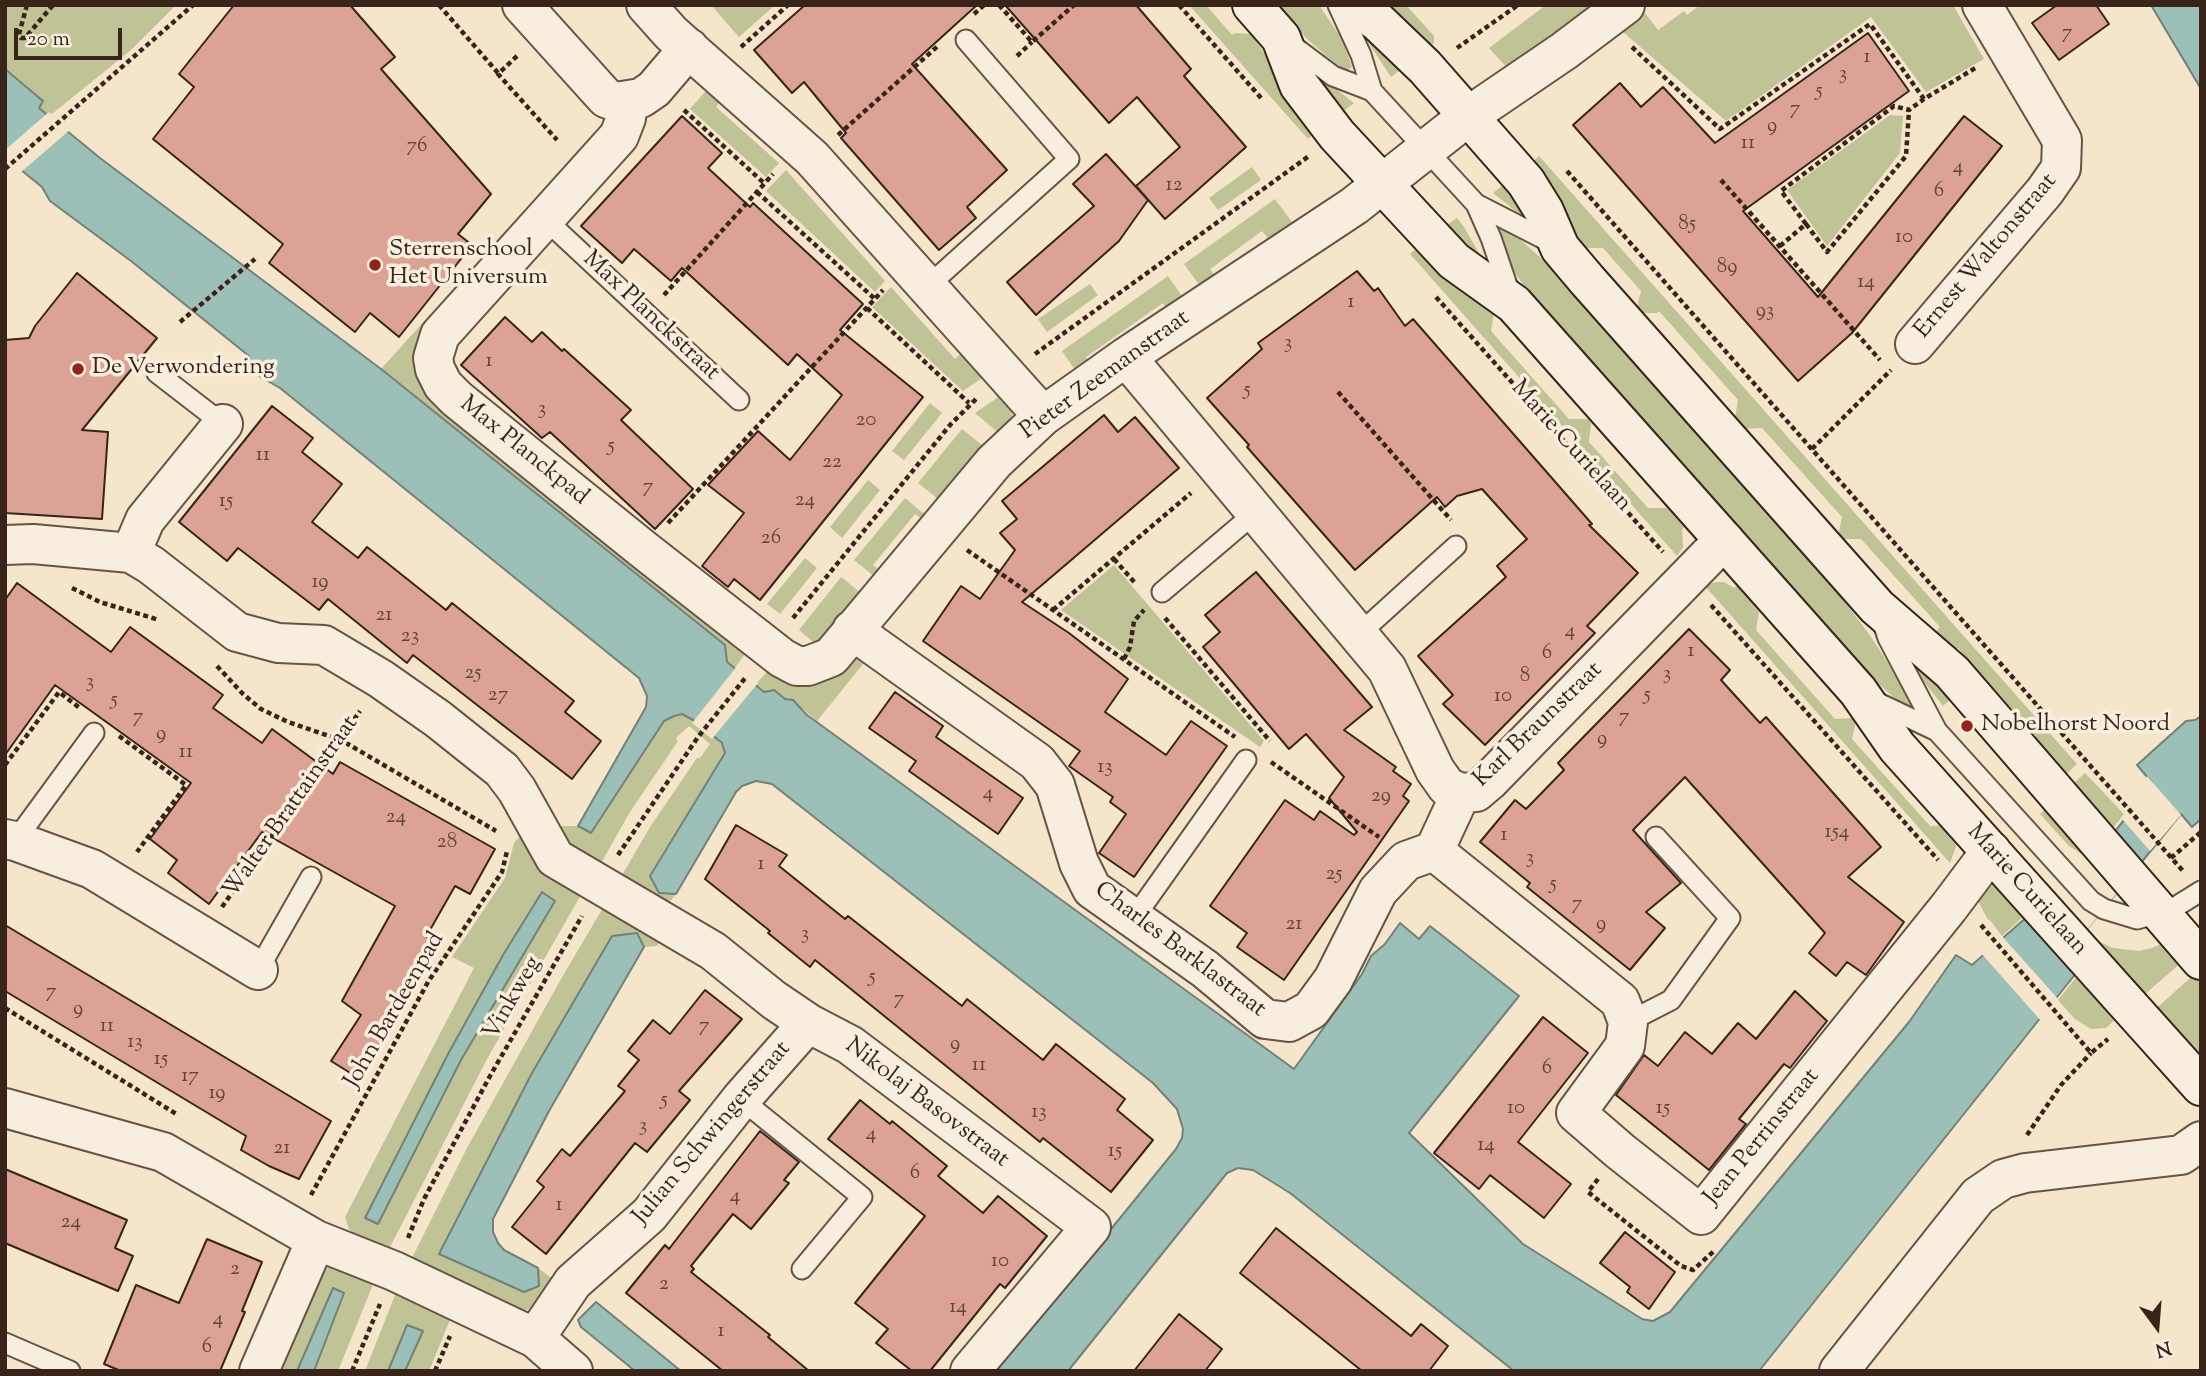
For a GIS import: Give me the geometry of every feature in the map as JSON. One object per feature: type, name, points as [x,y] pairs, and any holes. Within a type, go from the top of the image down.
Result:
[{"type":"street","points":[[646,5],[671,33],[805,152],[1043,416]]},
{"type":"street","name":"Marie Curielaan","points":[[1252,5],[1281,38],[1299,85],[1325,121],[1368,195],[1514,304],[1858,691],[1897,747],[2201,1086]]},
{"type":"street","name":"Marie Curielaan","points":[[1354,5],[1378,22],[1425,67],[1526,183],[1544,211],[1560,248],[1877,607],[1952,672],[2201,960]]},
{"type":"street","name":"Ernest Waltonstraat","points":[[1915,344],[2037,201],[2061,168],[2062,140],[1982,5]]},
{"type":"street","name":"Pieter Zeemanstraat","points":[[760,659],[808,666],[831,657],[994,462],[1043,416],[1126,357],[1368,195],[1425,148],[1614,13]]},
{"type":"street","points":[[533,18],[606,98],[616,102],[643,93],[702,59]]},
{"type":"street","points":[[545,220],[619,136],[626,118],[643,93]]},
{"type":"street","name":"Max Planckpad","points":[[545,220],[440,335],[433,358],[435,369],[443,385],[457,399],[644,550],[760,659]]},
{"type":"street","name":"Karl Braunstraat","points":[[1126,357],[1387,669],[1435,770],[1447,787],[1461,793],[1476,792],[1489,781],[1724,540]]},
{"type":"street","points":[[5,545],[33,544],[131,553],[145,520],[223,424]]},
{"type":"street","name":"Nikolaj Basovstraat","points":[[131,553],[151,565],[237,632],[278,643],[324,645],[381,678],[502,770],[517,790],[520,829],[555,858],[713,951],[774,1000],[808,1023],[850,1045],[1091,1227],[970,1371]]},
{"type":"street","name":"Charles Barklastraat","points":[[852,631],[1037,762],[1055,785],[1079,863],[1092,889],[1205,969],[1265,1019],[1289,1022],[1311,1010],[1333,980],[1378,891],[1420,856],[1461,793]]},
{"type":"street","points":[[10,840],[92,869],[258,970]]},
{"type":"street","name":"Jean Perrinstraat","points":[[1628,1022],[1625,1045],[1576,1113],[1701,1215],[1991,851]]},
{"type":"street","points":[[1420,856],[1620,1001],[1628,1022]]},
{"type":"street","name":"Julian Schwingerstraat","points":[[535,1338],[573,1282],[649,1214],[741,1099],[808,1023]]},
{"type":"street","points":[[5,1108],[163,1152],[305,1234],[394,1271],[535,1338],[573,1371]]},
{"type":"street","points":[[1839,1371],[1978,1196],[2003,1179],[2025,1172],[2181,1155],[2201,1141]]},
{"type":"street","points":[[259,1371],[305,1234]]},
{"type":"lane","name":"Marie Curielaan","points":[[1339,5],[1361,55],[1372,91],[1476,204],[1514,304]]},
{"type":"lane","name":"Marie Curielaan","points":[[1281,38],[1333,76],[1372,91]]},
{"type":"lane","points":[[918,275],[1069,159],[966,40]]},
{"type":"lane","name":"Marie Curielaan","points":[[1476,204],[1560,248]]},
{"type":"lane","name":"Max Planckstraat","points":[[545,220],[739,400]]},
{"type":"lane","points":[[157,373],[223,424]]},
{"type":"lane","points":[[1157,597],[1255,513]]},
{"type":"lane","points":[[1358,635],[1456,545]]},
{"type":"lane","name":"Marie Curielaan","points":[[1877,607],[1888,638],[1937,731],[2072,882],[2104,909],[2137,919],[2161,914]]},
{"type":"lane","name":"Marie Curielaan","points":[[1858,691],[1886,708],[1937,731]]},
{"type":"lane","points":[[10,840],[98,726]]},
{"type":"lane","points":[[1134,918],[1250,753]]},
{"type":"lane","points":[[1628,1022],[1671,1000],[1730,918],[1656,837]]},
{"type":"lane","points":[[258,970],[311,877]]},
{"type":"lane","points":[[2161,914],[2200,891]]},
{"type":"lane","points":[[741,1099],[862,1198],[803,1269]]},
{"type":"lane","points":[[5,1343],[70,1371]]},
{"type":"path","points":[[27,5],[19,34],[21,38],[25,38],[53,5]]},
{"type":"path","points":[[5,169],[193,5]]},
{"type":"path","points":[[439,5],[557,140]]},
{"type":"path","points":[[702,59],[788,5]]},
{"type":"path","points":[[974,14],[984,5]]},
{"type":"path","points":[[999,5],[1032,43],[1074,5]]},
{"type":"path","points":[[1179,5],[1267,104]]},
{"type":"path","points":[[1499,96],[1459,47],[1518,5]]},
{"type":"path","points":[[1614,13],[1720,129],[1870,24],[1924,99]]},
{"type":"path","points":[[498,74],[533,18]]},
{"type":"path","points":[[647,314],[765,184],[944,41]]},
{"type":"path","points":[[1909,110],[2007,49]]},
{"type":"path","points":[[643,93],[765,184]]},
{"type":"path","points":[[1894,106],[1909,110],[1906,156],[1827,252],[1781,191],[1894,106]]},
{"type":"path","points":[[1311,154],[1368,195]]},
{"type":"path","points":[[1559,163],[2200,891]]},
{"type":"path","points":[[1721,180],[1890,371]]},
{"type":"path","points":[[757,192],[875,299]]},
{"type":"path","points":[[1780,246],[1806,224]]},
{"type":"path","points":[[180,322],[254,259]]},
{"type":"path","points":[[644,550],[875,299],[918,275]]},
{"type":"path","name":"Marie Curielaan","points":[[1434,296],[1963,888]]},
{"type":"path","points":[[867,308],[970,403]]},
{"type":"path","name":"Ernest Waltonstraat","points":[[1812,449],[1915,344]]},
{"type":"path","points":[[1338,392],[1466,537],[1456,545]]},
{"type":"path","points":[[1054,610],[1219,469]]},
{"type":"path","points":[[937,529],[1124,659],[1250,753],[1278,767],[1391,845],[1420,856]]},
{"type":"path","points":[[1114,559],[1157,597],[1272,744]]},
{"type":"path","points":[[68,586],[100,602],[163,622]]},
{"type":"path","points":[[1124,659],[1130,647],[1134,621],[1157,597]]},
{"type":"path","name":"Vinkweg","points":[[352,1371],[425,1199],[483,1088],[632,831],[698,737],[760,659]]},
{"type":"path","points":[[215,663],[243,694],[261,709],[288,722],[341,740],[520,829]]},
{"type":"path","name":"Walter Brattainstraat","points":[[201,936],[341,740],[381,678]]},
{"type":"path","points":[[5,765],[59,692],[98,726],[186,785],[114,883]]},
{"type":"path","points":[[1275,755],[1278,767]]},
{"type":"path","name":"John Bardeenpad","points":[[305,1234],[428,982],[502,872],[520,829]]},
{"type":"path","points":[[2172,858],[2201,832]]},
{"type":"path","points":[[1992,939],[2055,1013]]},
{"type":"path","points":[[5,1008],[189,1122]]},
{"type":"path","points":[[2003,1179],[2034,1123],[2061,1085],[2091,1053]]},
{"type":"green space","points":[[5,5],[176,5],[131,50],[5,152]]},
{"type":"green space","points":[[711,5],[775,5],[739,37]]},
{"type":"green space","points":[[1189,5],[1206,5],[1232,35],[1251,34],[1288,89],[1320,128],[1308,139]]},
{"type":"green space","points":[[1276,5],[1319,5],[1342,39],[1352,67],[1346,71],[1329,58],[1307,39]]},
{"type":"green space","points":[[1377,5],[1406,5],[1434,36],[1434,43],[1425,51]]},
{"type":"green space","points":[[1546,5],[1596,5],[1508,69],[1489,48]]},
{"type":"green space","points":[[1700,5],[1953,5],[1984,59],[1926,92],[1871,17],[1726,121],[1623,32],[1645,13],[1658,30],[1684,11],[1687,15]]},
{"type":"green space","points":[[1362,33],[1409,63],[1391,77]]},
{"type":"green space","points":[[1311,73],[1319,76],[1354,103],[1336,117]]},
{"type":"green space","points":[[711,85],[725,94],[716,107],[779,163],[766,177],[690,109]]},
{"type":"green space","points":[[1890,115],[1903,116],[1900,153],[1827,246],[1787,190]]},
{"type":"green space","points":[[1539,156],[2077,764],[2058,782],[2034,738],[2036,736],[1958,648],[1955,650],[1936,646],[1937,630],[1940,627],[1861,539],[1842,539],[1838,536],[1842,517],[1762,428],[1744,429],[1735,418],[1738,400],[1659,311],[1641,313],[1637,308],[1641,291],[1603,248],[1583,248],[1527,167]]},
{"type":"green space","points":[[1252,167],[1261,180],[1218,210],[1209,198]]},
{"type":"green space","points":[[786,170],[885,281],[875,292],[766,191]]},
{"type":"green space","points":[[1512,178],[1527,220],[1493,193]]},
{"type":"green space","points":[[1275,199],[1294,225],[1271,242],[1262,231],[1210,269],[1217,279],[1203,290],[1184,264]]},
{"type":"green space","points":[[1457,218],[1464,227],[1483,260],[1440,230]]},
{"type":"green space","points":[[1503,228],[1512,232],[1544,261],[1828,580],[1869,634],[1911,698],[1911,706],[1903,706],[1861,668],[1530,294],[1506,256],[1499,232]]},
{"type":"green space","points":[[1423,243],[1494,313],[1491,331],[1569,419],[1588,419],[1591,423],[1589,442],[1648,508],[1667,508],[1684,527],[1683,547],[1677,556],[1410,254]]},
{"type":"green space","points":[[1168,276],[1186,302],[1170,313],[1163,303],[1086,357],[1093,367],[1080,377],[1062,351]]},
{"type":"green space","points":[[1090,284],[1098,295],[1047,332],[1038,319]]},
{"type":"green space","points":[[891,287],[955,359],[966,349],[988,374],[963,391],[872,307]]},
{"type":"green space","points":[[427,318],[433,323],[419,347],[750,647],[734,669],[381,369]]},
{"type":"green space","points":[[1004,393],[1011,406],[1012,415],[1011,424],[1002,436],[975,413]]},
{"type":"green space","points":[[930,403],[942,413],[904,460],[892,451]]},
{"type":"green space","points":[[962,429],[987,449],[943,503],[918,483]]},
{"type":"green space","points":[[868,480],[880,490],[842,538],[830,527]]},
{"type":"green space","points":[[905,498],[930,519],[927,523],[915,514],[873,565],[885,575],[880,581],[854,560]]},
{"type":"green space","points":[[805,558],[817,568],[780,614],[767,604]]},
{"type":"green space","points":[[1114,565],[1264,741],[1260,747],[1061,610]]},
{"type":"green space","points":[[841,577],[867,598],[817,645],[799,630]]},
{"type":"green space","points":[[1724,582],[1734,588],[1737,586],[1759,612],[1756,630],[1835,719],[1853,718],[1856,721],[1852,739],[1930,826],[1952,825],[1959,838],[1950,863],[1705,586]]},
{"type":"green space","points":[[1904,646],[1951,699],[1943,706],[1920,677]]},
{"type":"green space","points":[[867,659],[817,721],[793,700],[785,699],[774,690],[764,693],[755,685],[774,664]]},
{"type":"green space","points":[[682,714],[722,743],[725,753],[650,876],[659,893],[676,894],[662,911],[617,884],[650,827],[697,758],[700,758],[710,744],[689,726],[676,738],[678,741],[630,812],[597,870],[548,826],[578,826],[591,833],[664,721]]},
{"type":"green space","points":[[2085,773],[2124,814],[2106,837],[2065,791]]},
{"type":"green space","points":[[2052,804],[2087,854],[2081,854],[2068,845],[2040,814]]},
{"type":"green space","points":[[525,831],[582,893],[487,1059],[390,1247],[354,1233],[349,1229],[345,1217],[474,968],[452,957],[505,878],[514,843]],"holes":[[[542,892],[555,901],[461,1060],[378,1224],[365,1219],[448,1054],[503,955]]]},
{"type":"green space","points":[[2000,878],[2026,914],[2002,936],[1988,920],[1977,899]]},
{"type":"green space","points":[[607,901],[663,934],[657,946],[644,947],[637,933],[439,1254],[539,1286],[538,1268],[557,1282],[533,1307],[513,1311],[409,1264],[467,1148]]},
{"type":"green space","points":[[2172,939],[2188,957],[2138,1000],[2096,940],[2113,948],[2139,951]]},
{"type":"green space","points":[[2199,970],[2201,972],[2201,1068],[2150,1014]]},
{"type":"green space","points":[[2079,974],[2121,1014],[2106,1028],[2091,1029],[2075,1019],[2058,1000]]},
{"type":"green space","points":[[335,1263],[374,1282],[338,1371],[314,1371],[344,1294],[333,1289],[297,1371],[268,1371],[304,1285]]},
{"type":"green space","points":[[395,1295],[450,1320],[429,1371],[405,1371],[422,1331],[408,1325],[388,1371],[365,1371]]},
{"type":"water","points":[[2151,5],[2201,5],[2201,89]]},
{"type":"water","points":[[5,69],[43,101],[39,108],[100,158],[381,369],[725,645],[727,662],[764,692],[774,690],[785,699],[793,700],[807,715],[1294,1069],[1362,974],[1371,956],[1385,944],[1400,923],[1419,939],[1430,926],[1519,996],[1409,1133],[1523,1244],[1642,1319],[1653,1321],[1670,1312],[1909,1022],[1956,955],[1972,965],[2028,916],[2038,927],[2153,784],[2137,765],[2186,721],[2201,716],[2201,819],[2192,827],[2181,814],[2064,957],[2077,972],[1759,1371],[1514,1371],[1290,1193],[1253,1170],[1238,1168],[1227,1173],[1068,1371],[996,1371],[1176,1149],[1183,1129],[1177,1109],[1153,1083],[772,784],[756,781],[742,786],[676,894],[659,893],[650,876],[725,753],[722,743],[682,714],[664,721],[591,833],[578,826],[646,707],[647,696],[639,678],[280,388],[245,368],[249,356],[131,261],[50,201],[42,187],[5,157]]},
{"type":"water","points":[[542,892],[555,901],[461,1060],[378,1224],[365,1218],[448,1054],[503,955]]},
{"type":"water","points":[[637,933],[644,947],[549,1111],[493,1219],[493,1232],[498,1243],[504,1250],[538,1268],[539,1286],[524,1292],[439,1254],[532,1073],[612,936]]},
{"type":"water","points":[[333,1288],[344,1293],[314,1371],[297,1371]]},
{"type":"water","points":[[596,1302],[681,1371],[635,1371],[581,1327],[578,1320]]},
{"type":"water","points":[[407,1325],[423,1331],[405,1371],[388,1371]]},
{"type":"pier","points":[[49,112],[71,129],[20,173],[5,162],[5,150]]},
{"type":"pier","points":[[737,666],[758,683],[712,739],[692,723]]},
{"type":"pier","points":[[2147,776],[2181,815],[2150,851],[2122,819],[2148,783],[2145,780]]},
{"type":"pier","points":[[2110,835],[2138,867],[2075,945],[2036,926]]},
{"type":"pier","points":[[2001,935],[2059,1000],[2042,1022],[1981,953]]},
{"type":"building","name":"Sterrenschool Het Universum","points":[[234,5],[350,5],[395,57],[381,69],[491,194],[458,234],[472,245],[399,337],[370,313],[355,332],[269,263],[283,244],[153,139],[194,87],[179,74]]},
{"type":"building","points":[[805,5],[977,5],[912,64],[1007,170],[967,207],[976,218],[939,250],[841,138],[846,133],[804,82],[792,93],[754,50]]},
{"type":"building","points":[[1005,5],[1136,5],[1191,69],[1184,76],[1246,147],[1165,219],[1136,186],[1180,147],[1137,97],[1109,123]]},
{"type":"building","points":[[2057,5],[2096,5],[2109,24],[2059,60],[2032,23]]},
{"type":"building","points":[[1868,33],[1909,91],[1743,211],[1818,297],[1964,116],[2002,146],[1852,333],[1798,381],[1573,125],[1620,83],[1641,107],[1663,87],[1715,143]]},
{"type":"building","points":[[682,116],[722,153],[708,168],[750,207],[753,203],[863,304],[840,330],[923,397],[760,600],[734,579],[728,587],[702,566],[744,513],[708,485],[758,431],[790,460],[842,395],[797,354],[788,365],[682,268],[671,281],[634,249],[622,263],[581,226]]},
{"type":"building","points":[[1106,154],[1148,200],[1119,241],[1036,315],[1007,282],[1094,206],[1073,184]]},
{"type":"building","points":[[1357,271],[1374,291],[1378,288],[1405,326],[1413,319],[1592,524],[1589,525],[1638,573],[1587,626],[1595,633],[1485,745],[1443,704],[1453,695],[1418,656],[1506,577],[1497,566],[1527,539],[1482,489],[1457,496],[1445,507],[1437,497],[1355,570],[1207,398],[1262,349],[1258,343]]},
{"type":"building","name":"De Verwondering","points":[[77,273],[157,338],[82,430],[108,432],[102,519],[5,513],[5,340],[29,338],[35,326]]},
{"type":"building","points":[[505,317],[532,342],[542,332],[631,410],[621,420],[693,489],[655,529],[550,432],[542,438],[461,365]]},
{"type":"building","points":[[272,406],[313,438],[302,452],[342,484],[312,522],[358,558],[367,547],[446,610],[452,603],[574,701],[565,712],[601,741],[572,779],[413,655],[407,663],[328,599],[319,610],[238,548],[227,561],[179,522]]},
{"type":"building","points":[[1104,415],[1118,432],[1135,417],[1179,468],[1022,602],[1069,633],[1128,679],[1105,712],[1166,755],[1191,721],[1227,746],[1134,877],[1099,853],[1126,814],[1110,802],[1113,797],[1069,766],[1080,751],[923,641],[961,586],[980,599],[1015,550],[1000,533],[1017,519],[1002,501]]},
{"type":"building","points":[[1256,572],[1372,707],[1344,730],[1396,767],[1393,771],[1411,784],[1403,796],[1409,801],[1284,980],[1237,947],[1247,933],[1210,906],[1285,800],[1314,820],[1320,811],[1354,835],[1357,832],[1329,798],[1344,777],[1306,734],[1289,749],[1203,647],[1220,632],[1205,615]]},
{"type":"building","points":[[17,583],[111,652],[130,627],[223,695],[213,708],[262,743],[272,729],[333,774],[340,762],[495,849],[470,894],[455,886],[426,937],[436,943],[360,1079],[331,1061],[361,1015],[342,1001],[395,906],[262,832],[209,904],[168,873],[177,860],[150,839],[191,783],[55,685],[5,755],[5,600]]},
{"type":"building","points":[[1689,629],[1730,670],[1721,680],[1760,723],[1766,717],[1881,847],[1848,877],[1904,922],[1866,975],[1847,962],[1836,976],[1809,953],[1825,933],[1685,777],[1633,830],[1681,883],[1646,912],[1665,928],[1630,970],[1527,887],[1530,883],[1480,842],[1515,800],[1526,809],[1564,770],[1558,763]]},
{"type":"building","points":[[895,692],[943,726],[936,737],[1023,798],[998,834],[909,771],[916,761],[869,728]]},
{"type":"building","points":[[736,825],[787,855],[779,866],[845,919],[848,916],[962,1006],[967,999],[1043,1060],[1056,1044],[1125,1099],[1117,1110],[1153,1140],[1111,1192],[1043,1138],[1040,1142],[815,960],[810,967],[705,879]]},
{"type":"building","points":[[5,925],[331,1121],[299,1179],[241,1150],[246,1136],[5,991]]},
{"type":"building","points":[[705,990],[742,1019],[679,1091],[690,1100],[647,1152],[635,1143],[546,1254],[512,1227],[544,1187],[537,1181],[562,1149],[570,1156],[625,1091],[618,1086],[639,1060],[628,1051],[653,1020],[670,1034]]},
{"type":"building","points":[[1795,991],[1827,1021],[1790,1068],[1784,1064],[1739,1119],[1746,1124],[1709,1170],[1616,1095],[1644,1055],[1658,1066],[1685,1032],[1712,1054],[1738,1023],[1756,1039]]},
{"type":"building","points":[[1543,1017],[1588,1053],[1518,1142],[1571,1184],[1544,1218],[1490,1175],[1479,1189],[1434,1153]]},
{"type":"building","points":[[860,1100],[890,1124],[892,1121],[947,1166],[938,1176],[983,1213],[998,1196],[1047,1236],[1005,1288],[1000,1284],[930,1371],[912,1371],[876,1343],[888,1329],[855,1303],[925,1216],[828,1139]]},
{"type":"building","points":[[760,1131],[799,1162],[784,1180],[789,1183],[751,1229],[733,1214],[691,1266],[694,1269],[691,1272],[770,1335],[768,1337],[809,1371],[723,1371],[626,1293],[665,1245],[669,1249]]},
{"type":"building","points":[[5,1169],[127,1220],[115,1248],[133,1256],[118,1291],[5,1243]]},
{"type":"building","points":[[1276,1228],[1411,1336],[1421,1324],[1448,1346],[1429,1371],[1362,1371],[1240,1273]]},
{"type":"building","points":[[1625,1232],[1675,1272],[1649,1309],[1627,1292],[1630,1287],[1600,1263]]},
{"type":"building","points":[[207,1239],[262,1262],[242,1311],[245,1312],[220,1371],[121,1371],[104,1364],[136,1285],[179,1303]]},
{"type":"building","points":[[1179,1314],[1222,1349],[1205,1371],[1134,1371]]},
{"type":"place","name":"Sterrenschool Het Universum","points":[[375,265]]},
{"type":"place","name":"De Verwondering","points":[[78,369]]},
{"type":"place","name":"Nobelhorst Noord","points":[[1967,726]]}]
